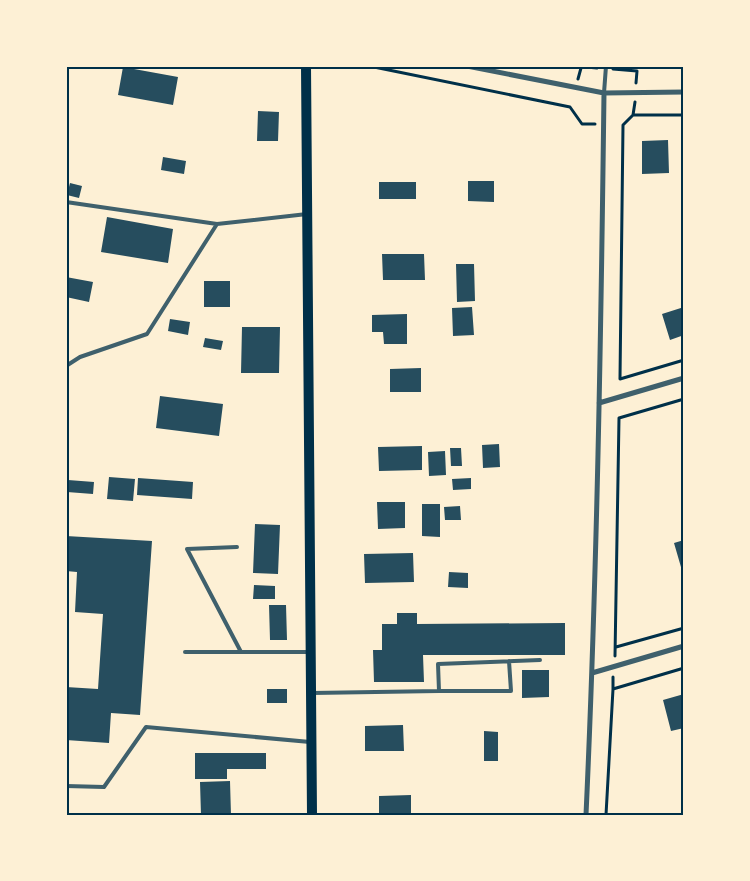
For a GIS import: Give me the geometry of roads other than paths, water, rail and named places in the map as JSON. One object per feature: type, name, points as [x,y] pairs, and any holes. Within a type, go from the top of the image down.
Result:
[{"type":"main road","points":[[306,66],[312,815]]},
{"type":"street","points":[[467,66],[604,93],[684,92]]},
{"type":"street","points":[[586,815],[592,673],[599,404],[604,93]]},
{"type":"street","points":[[599,404],[684,378]]},
{"type":"street","points":[[592,673],[684,646]]},
{"type":"lane","points":[[604,93],[606,66]]},
{"type":"lane","points":[[66,202],[217,224],[307,214]]},
{"type":"lane","points":[[66,366],[80,357],[147,334],[217,224]]},
{"type":"lane","points":[[237,547],[187,549],[241,652]]},
{"type":"lane","points":[[185,652],[312,652]]},
{"type":"lane","points":[[439,691],[438,664],[540,660]]},
{"type":"lane","points":[[312,693],[511,692],[510,661]]},
{"type":"lane","points":[[66,786],[104,786],[146,727],[312,742]]}]
